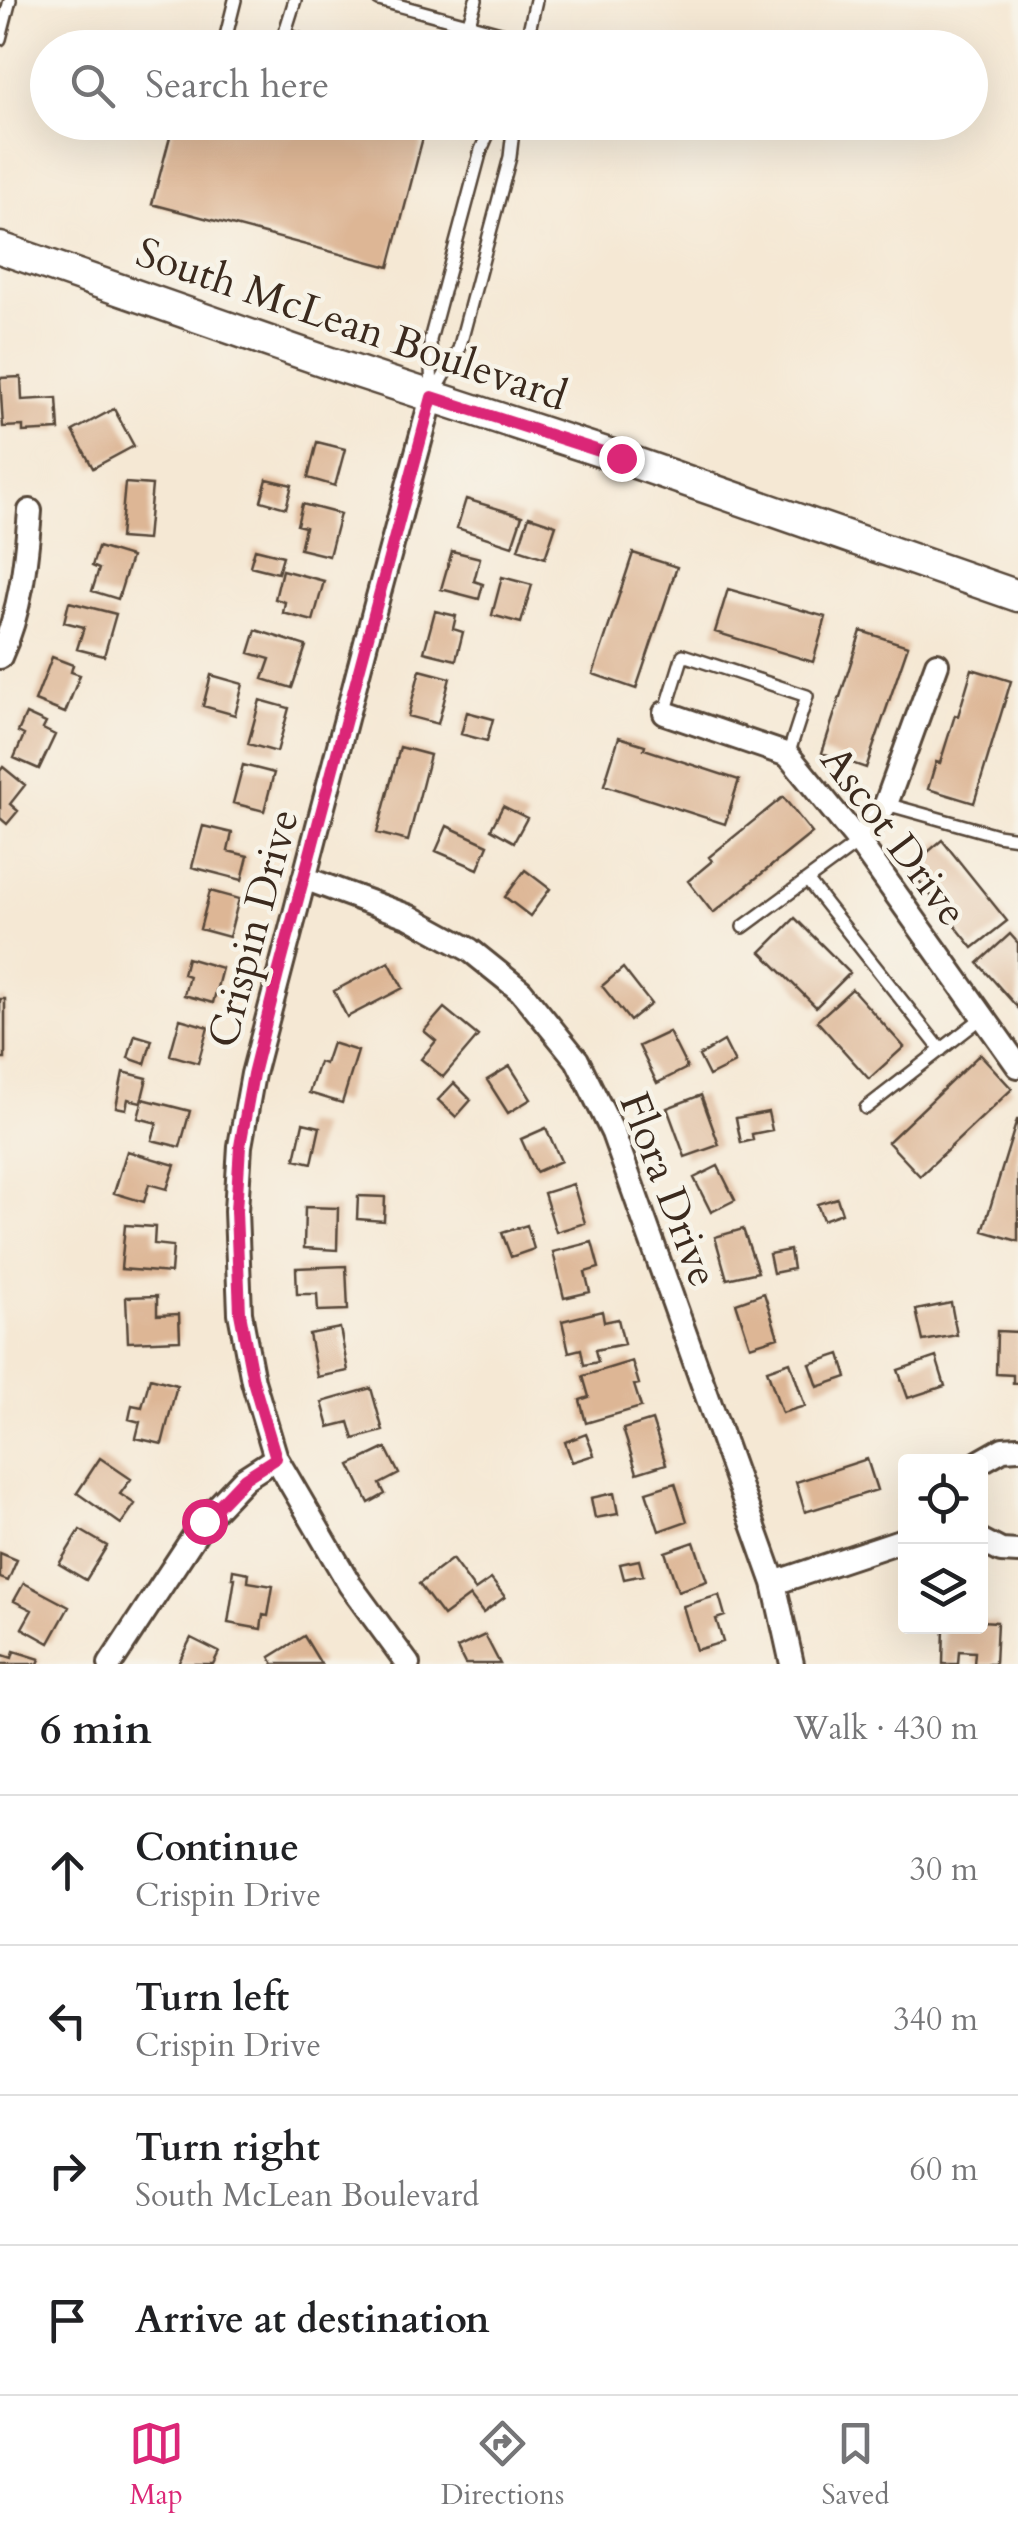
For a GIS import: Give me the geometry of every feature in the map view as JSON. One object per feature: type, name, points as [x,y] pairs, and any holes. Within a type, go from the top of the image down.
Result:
[{"type":"main road","name":"South McLean Boulevard","points":[[0,248],[1018,596]]},
{"type":"street","name":"Crispin Drive","points":[[408,1664],[350,1585],[276,1458],[253,1381],[240,1313],[237,1195],[240,1146],[253,1074],[432,397]]},
{"type":"street","points":[[0,657],[25,568],[30,510]]},
{"type":"street","points":[[859,842],[886,804],[937,664]]},
{"type":"street","name":"Ascot Drive","points":[[665,713],[788,755],[859,842],[1018,1066]]},
{"type":"street","name":"Flora Drive","points":[[304,878],[410,917],[470,950],[521,991],[577,1060],[614,1133],[774,1583],[792,1664]]},
{"type":"street","points":[[988,1457],[1002,1449],[1018,1448]]},
{"type":"street","points":[[110,1664],[204,1521],[245,1478],[276,1458]]},
{"type":"street","points":[[774,1583],[898,1542]]},
{"type":"street","points":[[988,1544],[1002,1551],[1018,1552]]},
{"type":"lane","points":[[0,39],[10,0]]},
{"type":"lane","points":[[228,30],[235,0]]},
{"type":"lane","points":[[286,30],[296,0]]},
{"type":"lane","points":[[379,0],[487,30]]},
{"type":"lane","points":[[468,30],[476,0]]},
{"type":"lane","points":[[529,30],[536,0]]},
{"type":"lane","name":"Crispin Drive","points":[[432,397],[430,340],[485,140]]},
{"type":"lane","name":"Crispin Drive","points":[[432,397],[459,349],[512,140]]},
{"type":"lane","points":[[665,713],[682,655],[807,696],[788,755]]},
{"type":"lane","points":[[886,804],[1018,838]]},
{"type":"lane","points":[[744,926],[859,842]]},
{"type":"lane","points":[[807,880],[941,1050]]},
{"type":"lane","points":[[866,1108],[983,1017]]},
{"type":"building","points":[[169,140],[422,140],[389,267],[152,204]]},
{"type":"building","points":[[21,377],[22,400],[57,398],[59,430],[23,432],[23,426],[3,427],[0,378]]},
{"type":"building","points":[[114,409],[134,446],[93,468],[73,431]]},
{"type":"building","points":[[317,442],[345,449],[335,486],[308,478]]},
{"type":"building","points":[[267,479],[292,485],[286,508],[261,501]]},
{"type":"building","points":[[125,483],[152,485],[147,540],[120,538]]},
{"type":"building","points":[[466,499],[522,516],[512,546],[457,528]]},
{"type":"building","points":[[302,504],[340,514],[329,556],[300,549],[305,527],[297,525]]},
{"type":"building","points":[[529,516],[556,525],[545,558],[518,549]]},
{"type":"building","points":[[98,547],[131,557],[118,599],[92,591],[99,569],[92,566]]},
{"type":"building","points":[[255,549],[283,556],[278,573],[250,566]]},
{"type":"building","points":[[452,551],[480,558],[474,581],[483,584],[479,599],[441,589]]},
{"type":"building","points":[[633,553],[677,567],[636,689],[593,674]]},
{"type":"building","points":[[282,570],[324,581],[313,621],[283,613],[285,602],[275,599]]},
{"type":"building","points":[[502,577],[532,585],[521,623],[492,615]]},
{"type":"building","points":[[728,589],[826,617],[813,662],[715,632]]},
{"type":"building","points":[[69,602],[116,614],[104,656],[77,649],[84,627],[64,622]]},
{"type":"building","points":[[435,611],[456,616],[453,629],[463,632],[456,660],[424,652]]},
{"type":"building","points":[[256,630],[306,646],[292,688],[263,679],[270,659],[249,653]]},
{"type":"building","points":[[861,631],[908,646],[866,768],[822,753]]},
{"type":"building","points":[[52,657],[73,665],[71,672],[80,675],[65,713],[35,701]]},
{"type":"building","points":[[972,669],[1011,681],[974,803],[928,789],[955,715],[958,716]]},
{"type":"building","points":[[420,670],[450,678],[438,724],[408,716]]},
{"type":"building","points":[[211,675],[243,684],[235,715],[203,706]]},
{"type":"building","points":[[260,700],[289,708],[277,752],[248,744]]},
{"type":"building","points":[[467,712],[493,719],[487,741],[461,734]]},
{"type":"building","points":[[26,714],[46,723],[43,729],[55,735],[39,769],[14,758],[24,735],[18,732]]},
{"type":"building","points":[[619,737],[739,780],[725,824],[604,785]]},
{"type":"building","points":[[400,747],[430,755],[408,841],[377,833]]},
{"type":"building","points":[[243,765],[274,773],[264,811],[233,803]]},
{"type":"building","points":[[3,767],[25,785],[10,804],[18,811],[7,824],[0,818]]},
{"type":"building","points":[[783,797],[812,833],[713,913],[688,881],[712,861],[709,857]]},
{"type":"building","points":[[503,806],[527,818],[514,842],[491,829]]},
{"type":"building","points":[[203,826],[232,833],[228,851],[248,856],[242,880],[192,867]]},
{"type":"building","points":[[447,826],[488,845],[478,869],[436,851]]},
{"type":"building","points":[[942,840],[1007,921],[973,948],[909,868]]},
{"type":"building","points":[[525,870],[550,889],[530,916],[505,897]]},
{"type":"building","points":[[210,891],[239,899],[229,937],[200,929]]},
{"type":"building","points":[[795,918],[850,973],[816,1007],[761,952]]},
{"type":"building","points":[[1010,934],[1018,943],[1018,1008],[978,963]]},
{"type":"building","points":[[187,958],[222,968],[213,1003],[184,995],[189,976],[183,974]]},
{"type":"building","points":[[389,962],[403,988],[347,1017],[334,991]]},
{"type":"building","points":[[623,968],[651,1004],[630,1021],[602,986]]},
{"type":"building","points":[[852,989],[904,1047],[869,1079],[817,1021]]},
{"type":"building","points":[[0,999],[5,999],[5,1059],[0,1059]]},
{"type":"building","points":[[444,1008],[478,1036],[443,1077],[421,1059],[436,1041],[424,1031]]},
{"type":"building","points":[[180,1019],[208,1027],[198,1063],[170,1055]]},
{"type":"building","points":[[669,1032],[687,1068],[657,1083],[639,1046]]},
{"type":"building","points":[[135,1035],[152,1040],[145,1064],[128,1058]]},
{"type":"building","points":[[724,1041],[735,1063],[709,1076],[699,1056]]},
{"type":"building","points":[[332,1043],[358,1051],[342,1103],[309,1093],[319,1062],[325,1064]]},
{"type":"building","points":[[980,1054],[1012,1089],[920,1176],[888,1142]]},
{"type":"building","points":[[510,1066],[531,1099],[508,1113],[487,1080]]},
{"type":"building","points":[[123,1072],[147,1078],[141,1102],[128,1099],[126,1109],[116,1107]]},
{"type":"building","points":[[454,1083],[471,1100],[456,1117],[438,1100]]},
{"type":"building","points":[[701,1095],[719,1145],[685,1157],[667,1108]]},
{"type":"building","points":[[143,1099],[190,1111],[180,1147],[152,1140],[157,1123],[138,1118]]},
{"type":"building","points":[[768,1112],[772,1130],[752,1134],[753,1140],[741,1143],[736,1118]]},
{"type":"building","points":[[1018,1120],[1018,1241],[983,1231]]},
{"type":"building","points":[[303,1123],[320,1127],[312,1163],[295,1159]]},
{"type":"building","points":[[546,1128],[561,1161],[536,1172],[521,1139]]},
{"type":"building","points":[[127,1151],[175,1165],[167,1189],[149,1184],[144,1202],[114,1193]]},
{"type":"building","points":[[718,1166],[735,1200],[711,1212],[694,1178]]},
{"type":"building","points":[[573,1184],[585,1223],[556,1232],[544,1193]]},
{"type":"building","points":[[358,1196],[385,1197],[384,1221],[357,1219]]},
{"type":"building","points":[[837,1198],[842,1213],[823,1220],[817,1204]]},
{"type":"building","points":[[305,1207],[338,1208],[337,1250],[304,1248]]},
{"type":"building","points":[[125,1225],[155,1227],[154,1244],[173,1246],[171,1273],[121,1269]]},
{"type":"building","points":[[527,1225],[534,1249],[511,1257],[502,1233]]},
{"type":"building","points":[[743,1229],[758,1272],[727,1279],[715,1237]]},
{"type":"building","points":[[592,1242],[599,1268],[585,1272],[590,1292],[564,1298],[553,1252]]},
{"type":"building","points":[[790,1250],[793,1269],[773,1273],[769,1254]]},
{"type":"building","points":[[346,1266],[348,1310],[318,1311],[317,1294],[297,1294],[296,1268]]},
{"type":"building","points":[[764,1293],[778,1337],[750,1346],[736,1303]]},
{"type":"building","points":[[157,1296],[157,1315],[179,1314],[180,1340],[128,1342],[126,1297]]},
{"type":"building","points":[[951,1303],[957,1335],[923,1341],[916,1310]]},
{"type":"building","points":[[602,1311],[604,1322],[618,1319],[624,1344],[595,1350],[598,1362],[584,1365],[581,1349],[569,1352],[562,1321]]},
{"type":"building","points":[[340,1328],[348,1371],[317,1377],[309,1334]]},
{"type":"building","points":[[997,1331],[1018,1332],[1018,1383],[1013,1383],[1013,1375],[996,1374]]},
{"type":"building","points":[[840,1354],[847,1377],[818,1387],[810,1364]]},
{"type":"building","points":[[936,1357],[945,1386],[908,1398],[898,1370]]},
{"type":"building","points":[[632,1361],[641,1407],[586,1423],[580,1400],[589,1397],[583,1376]]},
{"type":"building","points":[[790,1362],[805,1406],[782,1413],[767,1370]]},
{"type":"building","points":[[150,1378],[177,1385],[162,1444],[136,1438],[140,1422],[129,1419],[132,1405],[142,1407]]},
{"type":"building","points":[[371,1388],[383,1431],[354,1439],[349,1422],[329,1427],[322,1402]]},
{"type":"building","points":[[652,1420],[666,1464],[637,1473],[623,1429]]},
{"type":"building","points":[[586,1434],[594,1455],[572,1462],[565,1442]]},
{"type":"building","points":[[386,1448],[399,1474],[380,1484],[385,1494],[369,1503],[350,1465]]},
{"type":"building","points":[[100,1458],[131,1479],[120,1494],[135,1504],[121,1524],[77,1493]]},
{"type":"building","points":[[867,1459],[877,1490],[805,1512],[796,1482]]},
{"type":"building","points":[[675,1483],[687,1521],[659,1531],[646,1492]]},
{"type":"building","points":[[614,1493],[618,1514],[595,1518],[591,1498]]},
{"type":"building","points":[[80,1530],[107,1546],[86,1580],[59,1564]]},
{"type":"building","points":[[694,1542],[707,1581],[678,1591],[665,1552]]},
{"type":"building","points":[[0,1553],[17,1560],[8,1581],[0,1578]]},
{"type":"building","points":[[452,1559],[475,1590],[491,1579],[505,1597],[483,1613],[470,1596],[443,1616],[419,1584]]},
{"type":"building","points":[[639,1560],[643,1575],[624,1579],[620,1564]]},
{"type":"building","points":[[233,1570],[249,1573],[248,1582],[273,1586],[268,1616],[263,1615],[261,1629],[228,1623]]},
{"type":"building","points":[[24,1583],[69,1607],[49,1643],[22,1628],[32,1610],[14,1601]]},
{"type":"building","points":[[719,1595],[725,1616],[716,1619],[723,1642],[696,1650],[683,1606]]},
{"type":"building","points":[[988,1621],[997,1622],[995,1664],[974,1664],[975,1652],[959,1651],[958,1664],[943,1664],[944,1634],[988,1634]]},
{"type":"building","points":[[485,1635],[500,1664],[465,1664],[457,1648]]},
{"type":"building","points":[[304,1636],[321,1664],[274,1664],[270,1657]]},
{"type":"building","points":[[191,1638],[219,1652],[213,1664],[178,1664]]},
{"type":"building","points":[[14,1651],[40,1659],[38,1664],[0,1664],[0,1654],[12,1658]]},
{"type":"route","points":[[204,1521],[245,1478],[276,1458],[253,1381],[240,1313],[236,1211],[240,1146],[278,974],[432,397],[621,458]]}]
